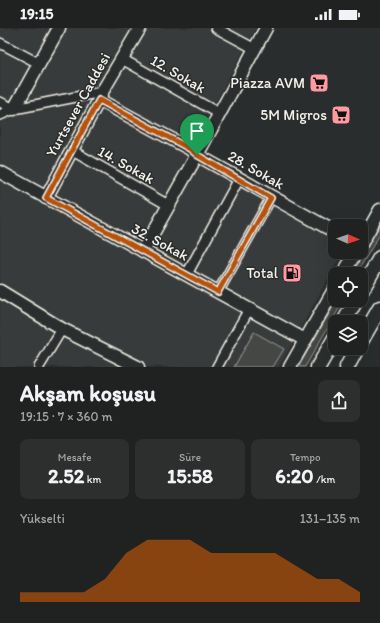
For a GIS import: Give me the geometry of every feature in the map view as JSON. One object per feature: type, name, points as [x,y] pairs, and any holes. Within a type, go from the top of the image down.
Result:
[{"type":"main road","points":[[368,279],[380,258]]},
{"type":"main road","points":[[368,329],[380,308]]},
{"type":"main road","points":[[318,367],[328,350]]},
{"type":"main road","points":[[347,367],[353,355]]},
{"type":"street","points":[[14,109],[59,28]]},
{"type":"street","name":"Yurtsever Caddesi","points":[[46,198],[100,96],[140,28]]},
{"type":"street","points":[[216,28],[255,49]]},
{"type":"street","points":[[142,251],[220,114],[266,28]]},
{"type":"street","points":[[0,43],[40,64]]},
{"type":"street","name":"12. Sokak","points":[[122,59],[220,114]]},
{"type":"street","points":[[0,115],[14,109],[100,96]]},
{"type":"street","name":"28. Sokak","points":[[100,96],[271,198],[328,228]]},
{"type":"street","points":[[0,102],[14,109]]},
{"type":"street","name":"14. Sokak","points":[[71,150],[168,205]]},
{"type":"street","name":"32. Sokak","points":[[0,172],[305,340]]},
{"type":"street","points":[[187,274],[239,179]]},
{"type":"street","points":[[218,292],[271,198]]},
{"type":"street","points":[[368,231],[380,210]]},
{"type":"street","points":[[0,291],[62,330],[133,366]]},
{"type":"street","points":[[290,367],[328,300]]},
{"type":"street","points":[[217,367],[249,309]]},
{"type":"street","points":[[39,367],[62,330]]},
{"type":"shaded area","points":[[0,28],[256,28],[190,149],[328,226],[328,259],[339,259],[335,267],[328,267],[328,279],[279,367],[0,367]]},
{"type":"shaded area","points":[[380,224],[380,234],[368,254],[368,245]]},
{"type":"shaded area","points":[[360,259],[365,259],[360,267],[356,267]]},
{"type":"shaded area","points":[[333,307],[340,307],[335,315],[328,315]]},
{"type":"shaded area","points":[[328,315],[328,327],[305,367],[298,367]]},
{"type":"shaded area","points":[[254,332],[284,349],[273,367],[234,367]]},
{"type":"place","name":"Piazza AVM","points":[[319,83]]},
{"type":"place","name":"5M Migros","points":[[341,115]]},
{"type":"place","name":"Total","points":[[292,273]]},
{"type":"route","points":[[99,100],[190,149],[197,155],[271,198],[218,292],[46,198],[99,100]]}]
